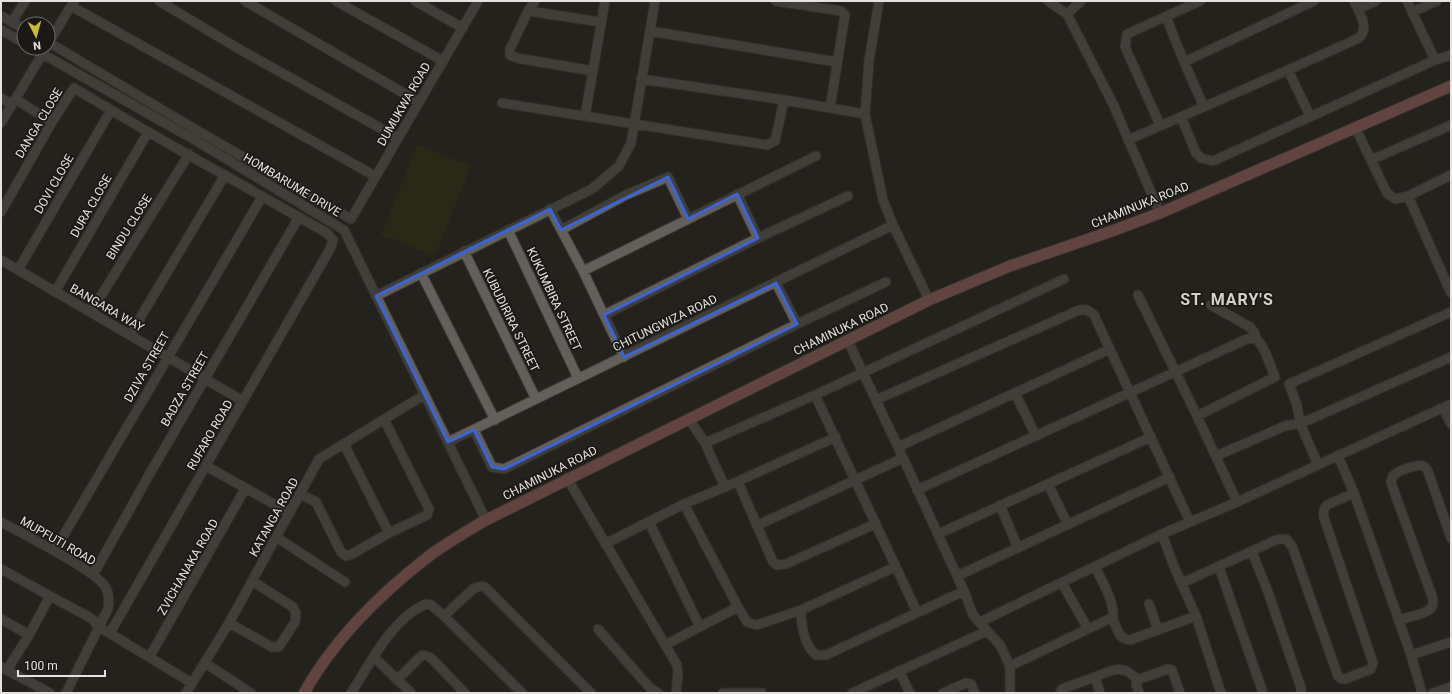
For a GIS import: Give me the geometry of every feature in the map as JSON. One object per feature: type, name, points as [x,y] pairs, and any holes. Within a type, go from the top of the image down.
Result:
[{"type":"main road","name":"CHAMINUKA ROAD","points":[[304,693],[318,670],[341,640],[376,603],[408,573],[430,556],[486,520],[567,478],[929,300],[1003,268],[1112,231],[1160,212],[1451,86]]},
{"type":"street","points":[[12,22],[24,1]]},
{"type":"street","points":[[159,1],[239,49],[398,138]]},
{"type":"street","points":[[244,1],[419,102]]},
{"type":"street","points":[[336,1],[443,61]]},
{"type":"street","points":[[415,1],[463,28]]},
{"type":"street","name":"DUMUKWA ROAD","points":[[56,51],[351,219],[478,1]]},
{"type":"street","points":[[535,1],[528,11],[510,49],[510,55],[517,58],[593,71]]},
{"type":"street","points":[[585,116],[605,1]]},
{"type":"street","points":[[376,296],[464,251],[592,189],[619,166],[632,143],[655,1]]},
{"type":"street","points":[[776,1],[841,11],[845,15],[836,62],[830,108]]},
{"type":"street","points":[[879,1],[869,61],[865,114],[883,200],[893,225],[929,300]]},
{"type":"street","points":[[1048,1],[1067,14],[1107,91],[1160,212]]},
{"type":"street","points":[[1067,14],[1081,1]]},
{"type":"street","points":[[1160,125],[1125,47],[1127,34],[1200,1]]},
{"type":"street","points":[[1184,62],[1314,1]]},
{"type":"street","points":[[1128,140],[1359,38],[1363,34],[1365,27],[1356,5],[1376,1]]},
{"type":"street","points":[[1407,1],[1435,60]]},
{"type":"street","points":[[1412,12],[1437,1]]},
{"type":"street","points":[[56,31],[73,3],[375,176]]},
{"type":"street","points":[[528,11],[601,22]]},
{"type":"street","points":[[1,16],[16,24]]},
{"type":"street","points":[[1166,17],[1204,107]]},
{"type":"street","points":[[1,30],[16,38]]},
{"type":"street","points":[[650,31],[836,62]]},
{"type":"street","name":"HOMBARUME DRIVE","points":[[56,52],[195,140],[344,230],[486,520]]},
{"type":"street","points":[[1181,117],[1196,153],[1201,158],[1213,161],[1310,116],[1451,54]]},
{"type":"street","points":[[1,123],[41,56]]},
{"type":"street","points":[[1288,70],[1310,116]]},
{"type":"street","points":[[642,79],[784,100],[865,114]]},
{"type":"street","name":"DANGA CLOSE","points":[[1,212],[52,122],[74,88],[111,110]]},
{"type":"street","points":[[1,98],[14,102],[52,122]]},
{"type":"street","points":[[502,103],[767,145],[775,141],[784,100]]},
{"type":"street","points":[[111,110],[299,217]]},
{"type":"street","name":"DOVI CLOSE","points":[[18,270],[111,110]]},
{"type":"street","points":[[1371,160],[1451,125]]},
{"type":"street","points":[[1355,127],[1387,194],[1395,199],[1408,196],[1450,178]]},
{"type":"street","name":"DURA CLOSE","points":[[55,292],[148,132]]},
{"type":"street","name":"BINDU CLOSE","points":[[91,312],[189,154]]},
{"type":"street","points":[[583,271],[816,156]]},
{"type":"street","points":[[130,335],[225,175]]},
{"type":"street","points":[[561,230],[626,195],[668,177],[688,219]]},
{"type":"street","points":[[737,194],[758,238]]},
{"type":"street","points":[[604,315],[758,238],[848,196]]},
{"type":"street","points":[[1408,196],[1451,293]]},
{"type":"street","name":"DZIVA STREET","points":[[55,550],[262,197]]},
{"type":"street","points":[[550,209],[583,271],[624,357]]},
{"type":"street","name":"RUFARO ROAD","points":[[110,633],[330,249],[333,240],[327,233],[299,217]]},
{"type":"street","name":"BADZA STREET","points":[[93,575],[299,217]]},
{"type":"street","name":"CHITUNGWIZA ROAD","points":[[448,442],[893,225]]},
{"type":"street","name":"KUKUMBIRA STREET","points":[[508,230],[578,378]]},
{"type":"street","name":"KUBUDIRIRA STREET","points":[[464,251],[536,399]]},
{"type":"street","name":"BANGARA WAY","points":[[1,260],[243,401]]},
{"type":"street","points":[[421,273],[495,420]]},
{"type":"street","points":[[705,443],[815,395],[1064,280]]},
{"type":"street","points":[[474,430],[492,467],[504,469],[797,324],[886,282]]},
{"type":"street","points":[[776,283],[797,324]]},
{"type":"street","points":[[1138,295],[1237,502]]},
{"type":"street","points":[[1197,416],[1276,377],[1261,345],[1250,327],[1211,305]]},
{"type":"street","points":[[876,400],[1071,314],[1084,309],[1090,311],[1094,315],[1131,392],[1190,522]]},
{"type":"street","points":[[1318,465],[1300,423],[1297,406],[1289,384],[1451,312]]},
{"type":"street","points":[[917,490],[1175,373],[1248,338],[1257,340]]},
{"type":"street","points":[[848,341],[964,591],[973,616],[1000,645],[1010,666],[1010,693]]},
{"type":"street","points":[[898,447],[1110,349]]},
{"type":"street","points":[[1216,456],[1284,426],[1300,423],[1451,357]]},
{"type":"street","points":[[1015,393],[1036,436]]},
{"type":"street","name":"KATANGA ROAD","points":[[186,693],[229,623],[319,459],[424,395]]},
{"type":"street","points":[[815,395],[917,612]]},
{"type":"street","points":[[980,622],[1162,534],[1237,502],[1447,406],[1451,424]]},
{"type":"street","points":[[300,494],[316,502],[341,552],[346,556],[425,516],[429,512],[429,509],[384,419]]},
{"type":"street","points":[[688,419],[705,443],[726,487]]},
{"type":"street","points":[[938,534],[1151,436]]},
{"type":"street","points":[[605,544],[684,504],[738,482],[836,437]]},
{"type":"street","points":[[344,444],[389,533]]},
{"type":"street","points":[[1338,456],[1354,492],[1411,655],[1422,693]]},
{"type":"street","points":[[758,525],[902,458]]},
{"type":"street","points":[[1398,620],[1427,611],[1432,606],[1433,601],[1391,483],[1393,476],[1396,473],[1417,465],[1422,465],[1426,468],[1451,538]]},
{"type":"street","points":[[206,466],[290,513]]},
{"type":"street","points":[[957,576],[1170,477]]},
{"type":"street","points":[[567,478],[677,665],[678,673],[676,693]]},
{"type":"street","points":[[738,482],[774,562],[777,565],[782,565],[875,524]]},
{"type":"street","points":[[1048,484],[1068,525]]},
{"type":"street","name":"ZVICHANAKA ROAD","points":[[150,656],[245,489]]},
{"type":"street","points":[[1182,583],[1280,538],[1286,539],[1292,546],[1338,676],[1345,679],[1370,669],[1373,663],[1323,513],[1324,508],[1327,505],[1354,492]]},
{"type":"street","points":[[684,504],[747,622],[757,625],[801,610],[895,567]]},
{"type":"street","points":[[1000,505],[1018,548]]},
{"type":"street","name":"MUPFUTI ROAD","points":[[1,522],[55,550],[93,575],[106,587],[109,603],[108,609],[99,627]]},
{"type":"street","points":[[650,522],[700,627]]},
{"type":"street","points":[[1162,534],[1175,569],[1196,616],[1221,693]]},
{"type":"street","points":[[276,537],[345,582]]},
{"type":"street","points":[[1252,552],[1271,599],[1301,688],[1301,693]]},
{"type":"street","points":[[1095,567],[1110,600],[1114,614],[1113,620],[1118,632],[1125,640],[1130,640],[1196,616]]},
{"type":"street","points":[[1219,567],[1263,693]]},
{"type":"street","points":[[1,569],[91,618],[99,627],[150,656],[192,683]]},
{"type":"street","points":[[229,623],[275,648],[280,645],[295,622],[296,614],[293,607],[252,581]]},
{"type":"street","points":[[1062,583],[1088,629]]},
{"type":"street","points":[[444,616],[474,588],[482,586],[591,693]]},
{"type":"street","points":[[801,610],[802,629],[811,652],[820,656],[964,591]]},
{"type":"street","points":[[50,596],[29,635],[4,668],[50,693]]},
{"type":"street","points":[[351,693],[387,636],[394,628],[426,604],[431,605],[444,616],[522,693]]},
{"type":"street","points":[[1148,604],[1158,630]]},
{"type":"street","points":[[665,645],[738,607]]},
{"type":"street","points":[[1,619],[29,635]]},
{"type":"street","points":[[1010,666],[1108,619],[1113,620]]},
{"type":"street","points":[[66,693],[99,627]]},
{"type":"street","points":[[598,630],[650,688],[658,693]]},
{"type":"street","points":[[852,693],[986,631]]},
{"type":"street","points":[[1411,655],[1451,642]]},
{"type":"street","points":[[398,680],[422,655],[427,655],[465,693]]},
{"type":"street","points":[[374,657],[411,693]]},
{"type":"street","points":[[204,663],[251,693]]},
{"type":"street","points":[[1060,693],[1062,689],[1110,670],[1120,669],[1132,674],[1137,680],[1136,684],[1139,693]]},
{"type":"street","points":[[1137,680],[1170,669],[1172,670],[1180,693]]},
{"type":"street","points":[[899,671],[910,693]]},
{"type":"street","points":[[1095,677],[1100,693]]},
{"type":"street","points":[[943,693],[966,683],[970,684],[975,693]]},
{"type":"street","points":[[1434,693],[1451,687]]},
{"type":"street","points":[[723,693],[762,693]]},
{"type":"highlighted area","points":[[668,177],[688,219],[737,194],[758,238],[604,315],[624,357],[776,283],[797,324],[504,469],[492,467],[474,430],[448,442],[376,296],[550,209],[561,230]]},
{"type":"green space","points":[[417,145],[471,166],[435,256],[381,235]]},
{"type":"district","name":"ST. MARY'S","points":[[1227,299]]}]
